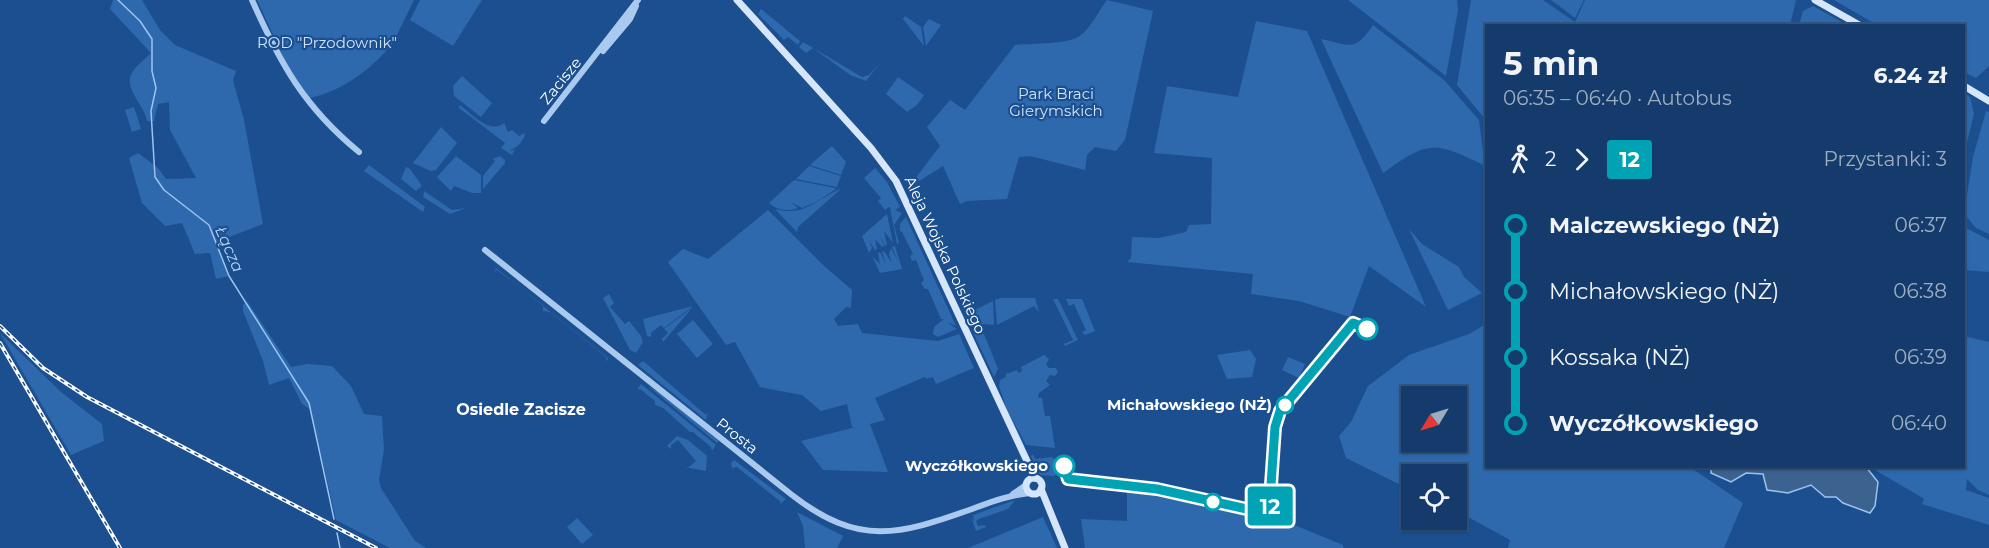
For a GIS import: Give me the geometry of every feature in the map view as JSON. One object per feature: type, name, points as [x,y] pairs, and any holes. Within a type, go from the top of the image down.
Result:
[{"type":"main road","name":"Aleja Wojska Polskiego","points":[[737,0],[871,148],[896,181],[1025,461],[1040,482],[1035,492],[1027,483],[1025,461]]},
{"type":"main road","points":[[1815,0],[1857,24]]},
{"type":"main road","points":[[1965,87],[1989,102]]},
{"type":"main road","points":[[1027,483],[1035,478]]},
{"type":"main road","points":[[1035,492],[1047,507],[1065,548]]},
{"type":"street","points":[[252,0],[277,56],[299,92],[330,127],[359,152]]},
{"type":"street","name":"Zacisze","points":[[544,122],[637,1]]},
{"type":"street","name":"Prosta","points":[[485,250],[729,446],[807,507],[827,519],[860,530],[902,531],[925,526],[1010,496],[1035,492]]},
{"type":"street","name":"Prosta","points":[[1010,496],[1027,483]]},
{"type":"green space","points":[[113,0],[142,0],[160,30],[175,45],[236,71],[233,80],[244,120],[263,224],[216,242],[229,276],[216,279],[210,253],[195,254],[182,223],[165,226],[142,203],[129,158],[138,153],[158,168],[166,179],[196,178],[170,130],[169,102],[158,104],[154,121],[147,121],[132,89],[130,77],[133,71],[151,53],[110,9]]},
{"type":"green space","name":"ROD \"Przodownik\"","points":[[257,0],[414,0],[392,44],[375,62],[356,78],[334,90],[310,98],[287,65]]},
{"type":"green space","name":"ROD \"Przodownik\"","points":[[420,0],[482,0],[453,46],[410,20]]},
{"type":"green space","name":"Park Braci Gierymskich","points":[[1107,0],[1153,11],[1125,140],[1116,151],[1095,147],[1087,155],[1085,170],[1030,156],[1019,157],[1007,199],[967,201],[960,204],[943,166],[908,188],[940,146],[927,127],[950,100],[965,110],[1015,45],[1059,42],[1075,38],[1088,28]]},
{"type":"green space","points":[[1348,0],[1457,0],[1458,10],[1446,76]]},
{"type":"green space","points":[[1471,0],[1543,0],[1575,22],[1585,0],[1796,0],[1790,24],[1485,24],[1485,119],[1457,85]]},
{"type":"green space","points":[[1551,0],[1584,0],[1575,18]]},
{"type":"green space","points":[[1834,0],[1989,0],[1989,66],[1976,78],[1965,72],[1965,24],[1875,24]]},
{"type":"green space","points":[[1813,6],[1845,24],[1799,24],[1803,11]]},
{"type":"green space","points":[[761,9],[800,41],[798,45],[788,37],[784,40],[758,14]]},
{"type":"green space","points":[[905,16],[921,27],[924,46],[903,19]]},
{"type":"green space","points":[[929,19],[941,25],[926,46],[923,27]]},
{"type":"green space","points":[[1256,21],[1307,31],[1426,307],[1369,266],[1350,317],[1299,301],[1251,294],[1253,274],[1127,262],[1131,258],[1132,237],[1159,238],[1186,232],[1189,225],[1211,224],[1212,158],[1154,153],[1167,86],[1238,97]]},
{"type":"green space","points":[[1373,25],[1444,80],[1479,120],[1485,166],[1455,152],[1432,148],[1411,154],[1383,173],[1321,39],[1351,45],[1361,40]]},
{"type":"green space","points":[[803,42],[862,77],[869,75],[880,63],[866,81],[850,75],[813,48],[806,53],[799,47]]},
{"type":"green space","points":[[462,76],[492,103],[481,117],[454,96],[453,86]]},
{"type":"green space","points":[[898,77],[924,95],[917,105],[907,112],[886,94]]},
{"type":"green space","points":[[1965,94],[1970,97],[1974,114],[1965,151]]},
{"type":"green space","points":[[460,105],[487,125],[493,127],[504,123],[508,132],[512,130],[519,136],[525,133],[520,144],[509,151],[515,150],[512,155],[501,148],[505,143],[459,108]]},
{"type":"green space","points":[[134,107],[141,129],[132,132],[125,110]]},
{"type":"green space","points":[[1986,111],[1989,112],[1989,234],[1976,228],[1965,215],[1973,157]]},
{"type":"green space","points":[[441,127],[457,143],[436,170],[431,171],[413,163]]},
{"type":"green space","points":[[832,146],[846,162],[841,175],[810,165]]},
{"type":"green space","points":[[456,156],[481,175],[481,193],[472,193],[454,186],[451,191],[437,177]]},
{"type":"green space","points":[[500,156],[505,163],[483,189],[483,176],[495,161],[493,159]]},
{"type":"green space","points":[[369,165],[425,207],[423,212],[364,171]]},
{"type":"green space","points":[[809,166],[841,176],[837,187],[796,179]]},
{"type":"green space","points":[[406,167],[422,186],[416,191],[401,179]]},
{"type":"green space","points":[[875,168],[887,182],[900,207],[895,210],[902,213],[894,225],[899,243],[897,244],[890,208],[892,209],[889,207],[885,210],[878,201],[881,198],[864,178]]},
{"type":"green space","points":[[794,180],[836,189],[802,208],[791,202],[798,208],[779,209],[769,203]]},
{"type":"green space","points":[[841,189],[798,227],[797,232],[775,209],[795,211],[803,209]]},
{"type":"green space","points":[[424,191],[452,210],[466,208],[450,214],[423,197]]},
{"type":"green space","points":[[768,210],[824,266],[852,290],[851,308],[846,307],[834,319],[838,326],[858,324],[862,333],[938,341],[959,334],[974,368],[936,384],[933,377],[926,379],[925,377],[875,398],[885,420],[870,424],[888,472],[823,470],[801,441],[856,427],[852,427],[847,404],[821,411],[802,395],[760,387],[735,342],[726,345],[668,262],[683,249],[708,259]]},
{"type":"green space","points":[[887,214],[893,243],[884,231],[887,245],[885,246],[880,234],[884,246],[882,247],[875,239],[877,249],[875,250],[869,240],[872,248],[869,253],[862,236]]},
{"type":"green space","points":[[906,217],[956,326],[947,322],[957,329],[938,337],[933,334],[934,327],[944,319],[941,319],[928,289],[925,289],[921,283],[924,280],[916,260],[912,261],[910,256],[913,254],[900,231],[900,224]]},
{"type":"green space","points":[[1965,228],[1989,240],[1989,272],[1965,270]]},
{"type":"green space","points":[[1409,229],[1422,244],[1459,267],[1464,277],[1482,293],[1448,310]]},
{"type":"green space","points":[[895,246],[902,269],[880,273],[872,256],[880,264],[878,253],[880,252],[886,264],[882,252],[884,251],[892,263],[889,254],[891,248],[898,262],[892,247]]},
{"type":"green space","points":[[609,294],[614,303],[610,307],[625,324],[629,321],[641,336],[643,342],[636,353],[630,350],[603,298]]},
{"type":"green space","points":[[1035,298],[1039,312],[1034,306],[997,325],[995,300]]},
{"type":"green space","points":[[1053,299],[1058,299],[1078,340],[1065,346],[1064,344],[1073,340]]},
{"type":"green space","points":[[1066,299],[1082,299],[1095,331],[1085,335],[1082,332],[1086,330],[1074,304],[1069,306]]},
{"type":"green space","points":[[247,301],[291,367],[308,364],[332,366],[351,386],[364,414],[382,416],[384,450],[379,480],[381,488],[415,541],[426,548],[390,548],[336,520],[311,410],[302,404],[289,378],[269,385],[263,361],[243,311],[243,305]]},
{"type":"green space","points":[[993,301],[994,325],[969,323],[965,315]]},
{"type":"green space","points":[[543,306],[608,358],[607,362],[606,357],[550,312],[543,311]]},
{"type":"green space","points":[[693,306],[664,328],[661,325],[651,333],[651,337],[647,336],[643,319]]},
{"type":"green space","points":[[693,307],[663,342],[662,339],[668,333],[664,329]]},
{"type":"green space","points":[[693,320],[713,344],[697,358],[677,334]]},
{"type":"green space","points":[[1485,325],[1485,468],[1691,468],[1743,503],[1724,548],[1508,548],[1510,540],[1467,516],[1467,464],[1401,464],[1401,485],[1346,458],[1339,436],[1351,422],[1368,386],[1409,355],[1469,334]]},
{"type":"green space","points":[[972,330],[984,334],[998,369],[994,377]]},
{"type":"green space","points":[[0,333],[61,392],[102,424],[104,441],[71,455]]},
{"type":"green space","points":[[1965,336],[1989,342],[1989,495],[1978,490],[1967,479],[1966,490],[1989,498],[1989,525],[1922,504],[1924,499],[1872,468],[1965,468]]},
{"type":"green space","points":[[1250,350],[1256,359],[1252,377],[1227,379],[1217,355]]},
{"type":"green space","points":[[1044,355],[1049,359],[1046,364],[1049,368],[1056,368],[1058,372],[1055,376],[1050,375],[1046,381],[1050,385],[1039,393],[1038,397],[1042,398],[1045,416],[1050,416],[1055,448],[1026,445],[1009,413],[1025,447],[1013,427],[999,386],[1000,380],[1006,377],[1006,374],[1017,370],[1019,373],[1022,371],[1021,367]]},
{"type":"green space","points":[[1288,357],[1305,364],[1299,378],[1282,370]]},
{"type":"green space","points":[[643,361],[706,415],[708,412],[706,420],[638,365]]},
{"type":"green space","points":[[641,384],[716,445],[712,451],[711,447],[693,432],[690,432],[663,408],[655,405],[655,401],[640,389],[637,390]]},
{"type":"green space","points":[[648,386],[657,391],[719,441],[717,443]]},
{"type":"green space","points":[[677,436],[688,440],[707,456],[706,471],[685,467],[689,467],[696,461],[678,440],[671,445],[671,449],[667,446]]},
{"type":"green space","points":[[1033,454],[1035,459],[1053,457],[1058,473],[1054,476],[1040,475],[1031,456]]},
{"type":"green space","points":[[734,460],[786,499],[779,505],[781,502],[737,467],[732,468],[731,463]]},
{"type":"green space","points":[[1127,488],[1287,522],[1343,545],[1343,548],[1085,548],[1081,519],[1127,521]]},
{"type":"green space","points":[[1015,500],[1008,509],[976,521],[978,526],[985,525],[986,527],[976,531],[971,517],[974,522],[973,515]]},
{"type":"green space","points":[[797,512],[843,536],[837,548],[805,548],[803,526]]},
{"type":"green space","points":[[1043,517],[1057,548],[968,548]]},
{"type":"green space","points":[[577,518],[593,535],[582,544],[567,527]]},
{"type":"shaded area","points":[[1711,468],[1867,468],[1878,482],[1875,506],[1870,513],[1843,503],[1836,497],[1825,497],[1811,485],[1788,493],[1767,490],[1763,474],[1746,473],[1731,482],[1711,473]]},
{"type":"waterway","name":"Łącza","points":[[118,0],[140,21],[152,39],[152,71],[156,88],[151,111],[155,177],[164,190],[209,225],[229,276],[309,403],[334,519]]},
{"type":"waterway","name":"Łącza","points":[[337,533],[340,548]]},
{"type":"railway","points":[[0,326],[43,368],[87,397],[376,548]]},
{"type":"railway","points":[[0,343],[120,548]]},
{"type":"bus line","name":"12","points":[[1064,466],[1068,479],[1157,489],[1269,514],[1276,418],[1353,323],[1367,329]]},
{"type":"place","name":"Michałowskiego (NŻ)","points":[[1285,405]]},
{"type":"place","name":"Wyczółkowskiego","points":[[1064,466]]},
{"type":"district","name":"Osiedle Zacisze","points":[[521,409]]}]
